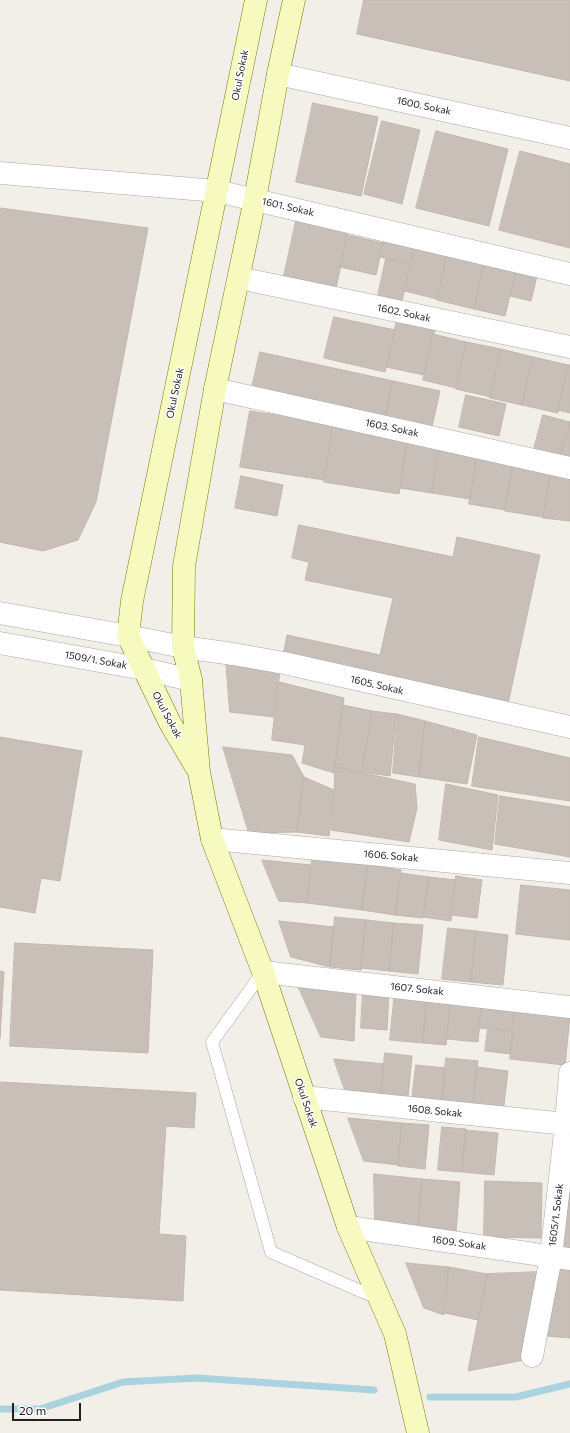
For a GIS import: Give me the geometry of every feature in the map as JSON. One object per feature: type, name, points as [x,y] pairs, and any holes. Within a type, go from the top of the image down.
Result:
[{"type":"main road","name":"Okul Sokak","points":[[199,772],[170,723],[128,636],[132,601],[256,0]]},
{"type":"main road","name":"Okul Sokak","points":[[294,0],[278,74],[255,199],[215,389],[184,566],[183,647],[191,680],[199,772],[212,839],[263,972],[348,1227],[395,1334],[418,1433]]},
{"type":"street","name":"1600. Sokak","points":[[278,74],[570,138]]},
{"type":"street","name":"1601. Sokak","points":[[0,173],[217,191],[570,274]]},
{"type":"street","name":"1602. Sokak","points":[[238,278],[570,348]]},
{"type":"street","name":"1603. Sokak","points":[[215,389],[570,468]]},
{"type":"street","points":[[0,613],[183,647]]},
{"type":"street","name":"1509/1. Sokak","points":[[0,644],[144,669],[191,680]]},
{"type":"street","name":"1605. Sokak","points":[[183,647],[284,663],[570,728]]},
{"type":"street","name":"1606. Sokak","points":[[212,839],[570,873]]},
{"type":"street","name":"1607. Sokak","points":[[263,972],[570,1007]]},
{"type":"street","name":"1605/1. Sokak","points":[[532,1356],[560,1258],[566,1124],[570,1073]]},
{"type":"street","name":"1608. Sokak","points":[[304,1097],[566,1124]]},
{"type":"street","name":"1609. Sokak","points":[[348,1227],[560,1258]]},
{"type":"lane","points":[[263,972],[212,1042],[271,1252],[380,1299]]},
{"type":"building","points":[[364,0],[570,0],[570,81],[357,34]]},
{"type":"building","points":[[313,103],[378,117],[361,196],[296,182]]},
{"type":"building","points":[[382,121],[420,130],[402,204],[364,194]]},
{"type":"building","points":[[436,131],[508,149],[489,226],[416,208]]},
{"type":"building","points":[[520,151],[570,164],[570,248],[499,230]]},
{"type":"building","points":[[0,208],[148,228],[96,502],[78,540],[43,551],[0,542]]},
{"type":"building","points":[[297,216],[349,228],[336,288],[284,276]]},
{"type":"building","points":[[348,235],[383,243],[376,275],[340,267]]},
{"type":"building","points":[[384,237],[415,244],[411,264],[380,257]]},
{"type":"building","points":[[415,244],[448,251],[437,299],[405,291]]},
{"type":"building","points":[[448,251],[485,260],[474,309],[437,300]]},
{"type":"building","points":[[386,259],[411,264],[402,301],[378,295]]},
{"type":"building","points":[[485,260],[517,267],[505,316],[474,309]]},
{"type":"building","points":[[517,267],[538,272],[531,301],[510,296]]},
{"type":"building","points":[[334,317],[395,330],[385,372],[324,358]]},
{"type":"building","points":[[397,320],[435,329],[424,375],[386,367]]},
{"type":"building","points":[[433,334],[466,342],[456,388],[423,380]]},
{"type":"building","points":[[466,342],[501,349],[491,397],[456,389]]},
{"type":"building","points":[[501,349],[533,357],[522,405],[490,398]]},
{"type":"building","points":[[260,352],[393,381],[385,417],[252,387]]},
{"type":"building","points":[[533,357],[568,365],[558,413],[522,405]]},
{"type":"building","points":[[568,365],[570,365],[570,413],[558,410]]},
{"type":"building","points":[[393,381],[440,391],[432,427],[385,417]]},
{"type":"building","points":[[466,395],[506,404],[499,436],[459,427]]},
{"type":"building","points":[[250,411],[333,424],[324,480],[240,467]]},
{"type":"building","points":[[543,415],[570,422],[560,456],[534,449]]},
{"type":"building","points":[[570,423],[570,459],[560,456]]},
{"type":"building","points":[[333,424],[408,436],[399,494],[324,482]]},
{"type":"building","points":[[408,436],[440,441],[432,493],[400,488]]},
{"type":"building","points":[[439,451],[477,457],[470,499],[432,493]]},
{"type":"building","points":[[477,457],[513,463],[505,510],[469,504]]},
{"type":"building","points":[[513,463],[551,469],[543,517],[505,511]]},
{"type":"building","points":[[551,469],[570,474],[570,521],[543,518]]},
{"type":"building","points":[[241,476],[283,485],[277,516],[235,508]]},
{"type":"building","points":[[299,525],[453,557],[457,537],[540,555],[508,704],[283,656],[287,635],[380,655],[393,598],[305,580],[309,562],[292,558]]},
{"type":"building","points":[[226,661],[280,671],[274,717],[230,712]]},
{"type":"building","points":[[279,682],[344,698],[334,773],[302,763],[305,745],[272,740]]},
{"type":"building","points":[[343,705],[372,711],[362,772],[335,767]]},
{"type":"building","points":[[372,711],[396,714],[390,776],[362,772]]},
{"type":"building","points":[[397,714],[425,721],[419,777],[393,773]]},
{"type":"building","points":[[425,721],[477,735],[467,784],[419,777]]},
{"type":"building","points":[[0,737],[82,751],[60,881],[41,878],[35,913],[0,907]]},
{"type":"building","points":[[479,737],[570,758],[570,801],[472,786]]},
{"type":"building","points":[[223,747],[292,755],[304,777],[297,832],[249,833]]},
{"type":"building","points":[[335,767],[415,784],[417,808],[409,842],[331,830]]},
{"type":"building","points":[[304,777],[334,790],[329,836],[297,832]]},
{"type":"building","points":[[446,784],[498,795],[492,850],[439,840]]},
{"type":"building","points":[[500,796],[570,807],[570,857],[495,844]]},
{"type":"building","points":[[312,858],[368,865],[362,910],[307,903]]},
{"type":"building","points":[[262,860],[311,865],[307,903],[279,901]]},
{"type":"building","points":[[368,865],[401,870],[395,915],[362,910]]},
{"type":"building","points":[[401,873],[429,877],[423,918],[395,915]]},
{"type":"building","points":[[456,876],[482,880],[477,918],[451,915]]},
{"type":"building","points":[[429,877],[456,880],[451,921],[423,917]]},
{"type":"building","points":[[521,885],[570,890],[570,940],[516,934]]},
{"type":"building","points":[[335,917],[366,920],[361,970],[330,967]]},
{"type":"building","points":[[366,920],[394,923],[389,971],[361,968]]},
{"type":"building","points":[[279,921],[334,927],[330,967],[291,957]]},
{"type":"building","points":[[394,923],[423,925],[418,974],[389,971]]},
{"type":"building","points":[[448,928],[476,931],[471,982],[442,979]]},
{"type":"building","points":[[476,931],[508,935],[503,985],[471,982]]},
{"type":"building","points":[[15,943],[153,950],[148,1053],[10,1046]]},
{"type":"building","points":[[0,971],[4,972],[0,1038]]},
{"type":"building","points":[[298,986],[356,991],[354,1041],[321,1037]]},
{"type":"building","points":[[363,989],[389,991],[387,1030],[361,1028]]},
{"type":"building","points":[[395,991],[427,995],[423,1043],[390,1040]]},
{"type":"building","points":[[427,997],[451,999],[446,1045],[423,1043]]},
{"type":"building","points":[[451,999],[482,1002],[478,1042],[447,1039]]},
{"type":"building","points":[[482,1002],[515,1005],[512,1031],[479,1028]]},
{"type":"building","points":[[515,1011],[570,1016],[565,1065],[510,1059]]},
{"type":"building","points":[[488,1028],[513,1031],[511,1054],[485,1051]]},
{"type":"building","points":[[385,1053],[412,1056],[408,1098],[381,1095]]},
{"type":"building","points":[[446,1058],[478,1061],[473,1106],[442,1103]]},
{"type":"building","points":[[334,1059],[384,1064],[381,1095],[346,1093]]},
{"type":"building","points":[[416,1065],[445,1068],[442,1103],[412,1100]]},
{"type":"building","points":[[477,1067],[508,1071],[503,1113],[473,1110]]},
{"type":"building","points":[[0,1082],[196,1093],[194,1128],[166,1126],[159,1234],[186,1236],[183,1301],[0,1290]]},
{"type":"building","points":[[348,1118],[402,1123],[398,1165],[364,1161]]},
{"type":"building","points":[[402,1123],[429,1125],[425,1169],[398,1166]]},
{"type":"building","points":[[442,1127],[466,1129],[462,1172],[438,1170]]},
{"type":"building","points":[[466,1130],[498,1133],[494,1175],[462,1172]]},
{"type":"building","points":[[570,1172],[570,1256],[560,1255]]},
{"type":"building","points":[[374,1174],[422,1179],[418,1229],[375,1225]]},
{"type":"building","points":[[422,1179],[460,1182],[456,1233],[418,1230]]},
{"type":"building","points":[[485,1181],[542,1183],[541,1238],[484,1237]]},
{"type":"building","points":[[406,1263],[449,1267],[444,1315],[424,1308]]},
{"type":"building","points":[[449,1267],[487,1274],[478,1320],[445,1313]]},
{"type":"building","points":[[555,1267],[570,1269],[570,1338],[547,1336]]},
{"type":"building","points":[[539,1272],[524,1360],[468,1371],[487,1274]]},
{"type":"waterway","points":[[0,1409],[40,1409],[123,1382],[197,1378],[374,1390]]},
{"type":"waterway","points":[[430,1397],[516,1397],[570,1384]]}]
